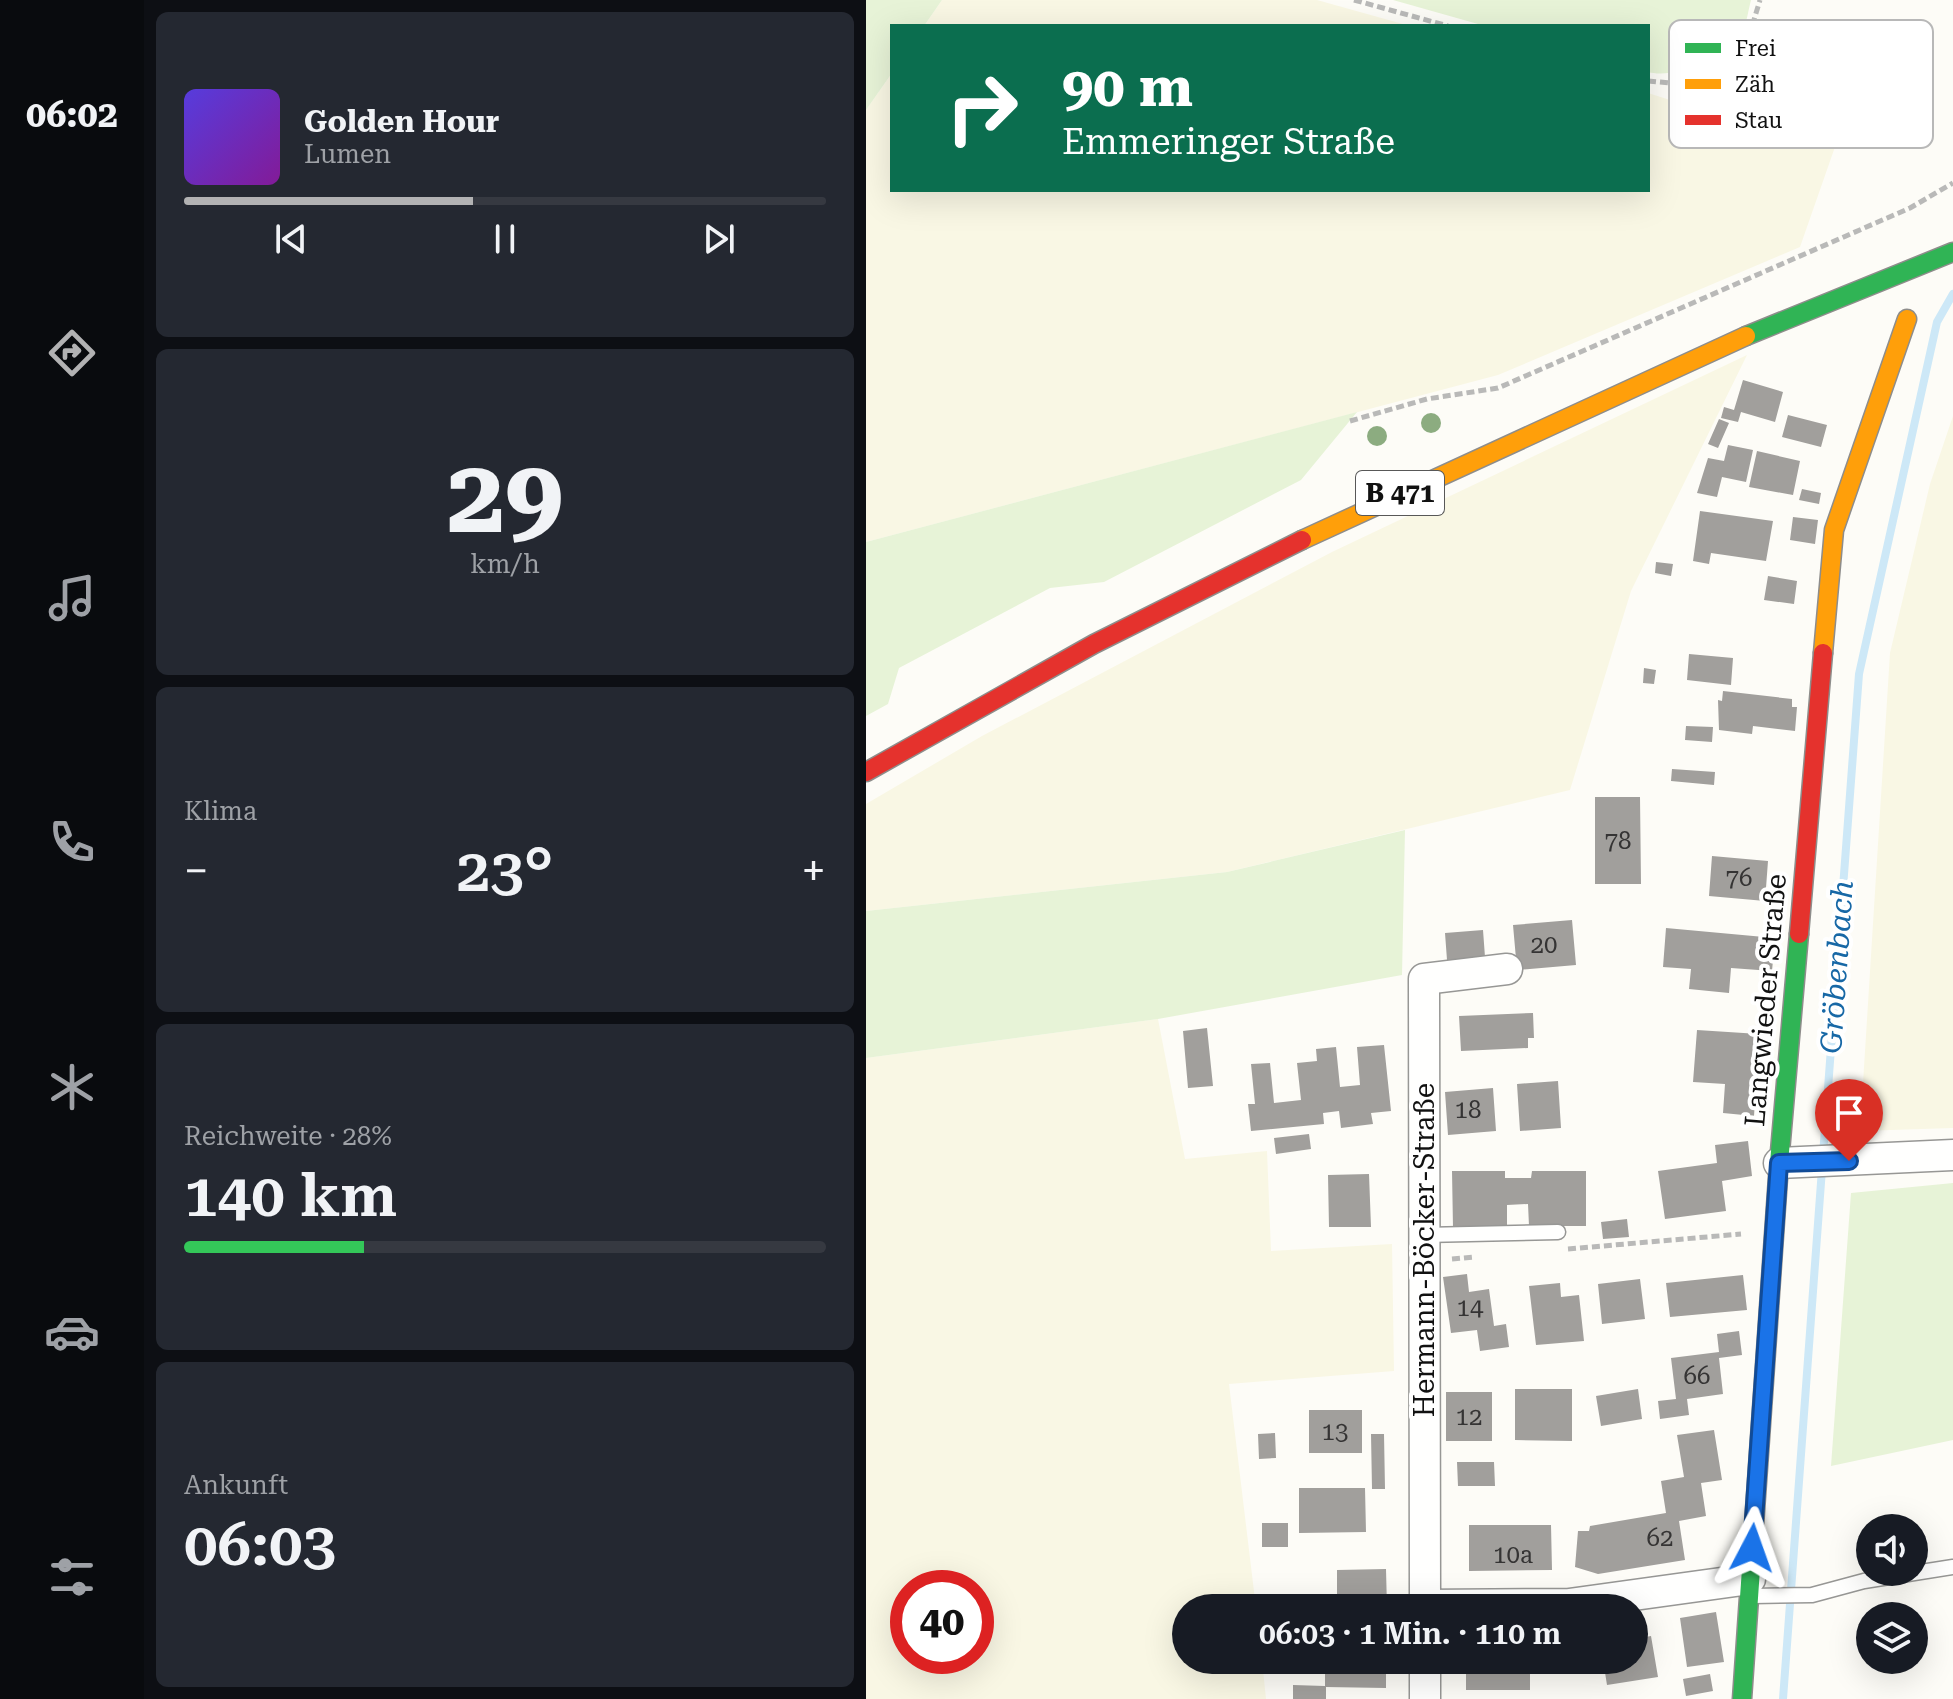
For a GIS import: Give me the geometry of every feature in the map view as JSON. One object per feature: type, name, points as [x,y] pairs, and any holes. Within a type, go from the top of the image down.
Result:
[{"type":"main road","name":"B 471","points":[[866,772],[988,703],[1322,529],[1633,386],[1953,252]]},
{"type":"main road","name":"Langwieder Straße","points":[[1742,1699],[1757,1591],[1774,1231],[1791,1163],[1834,530],[1907,319]]},
{"type":"street","name":"Hermann-Böcker-Straße","points":[[1425,1594],[1424,979],[1507,969]]},
{"type":"street","points":[[1791,1163],[1953,1155]]},
{"type":"street","name":"Hermann-Böcker-Straße","points":[[1648,1599],[1757,1591]]},
{"type":"street","points":[[1425,1674],[1425,1699]]},
{"type":"lane","points":[[1424,1248],[1558,1232]]},
{"type":"lane","points":[[1757,1591],[1812,1595],[1864,1581],[1953,1567]]},
{"type":"path","points":[[1354,0],[1441,24]]},
{"type":"path","points":[[1754,20],[1760,0]]},
{"type":"path","points":[[1350,421],[1427,399],[1498,388],[1910,208],[1953,183]]},
{"type":"path","points":[[1551,1250],[1774,1231]]},
{"type":"path","points":[[1424,1248],[1488,1256]]},
{"type":"shaded area","points":[[942,0],[1317,0],[1403,24],[925,24]]},
{"type":"shaded area","points":[[890,76],[890,192],[1650,192],[1650,94],[1669,100],[1669,148],[1835,148],[1800,247],[1498,375],[866,542],[866,110]]},
{"type":"shaded area","points":[[1747,355],[1631,591],[1570,790],[1227,872],[866,911],[866,804],[982,736],[1332,552]]},
{"type":"shaded area","points":[[1953,416],[1953,1128],[1860,1131],[1890,653],[1930,484]]},
{"type":"shaded area","points":[[1158,1019],[1185,1159],[1267,1151],[1271,1251],[1392,1244],[1394,1371],[1229,1384],[1254,1594],[1172,1594],[1172,1674],[1263,1674],[1266,1699],[866,1699],[866,1058]]},
{"type":"green space","points":[[866,0],[942,0],[925,24],[890,24],[890,76],[866,110]]},
{"type":"green space","points":[[1393,0],[1751,0],[1746,20],[1669,20],[1669,73],[1650,72],[1650,24],[1478,24]]},
{"type":"green space","points":[[1357,412],[1301,480],[1104,582],[1050,588],[899,668],[888,704],[866,716],[866,542]]},
{"type":"green space","points":[[1405,830],[1402,975],[1158,1019],[866,1058],[866,911],[1227,872]]},
{"type":"green space","points":[[1953,1183],[1953,1440],[1831,1466],[1851,1193]]},
{"type":"building","points":[[1743,380],[1783,392],[1775,422],[1741,412],[1738,422],[1721,418],[1724,407],[1734,410]]},
{"type":"building","points":[[1788,415],[1827,425],[1821,447],[1782,437]]},
{"type":"building","points":[[1719,419],[1729,423],[1718,448],[1708,444]]},
{"type":"building","points":[[1728,445],[1753,450],[1746,482],[1722,477],[1717,497],[1697,493],[1708,458],[1724,461]]},
{"type":"building","points":[[1757,451],[1800,461],[1793,495],[1749,487]]},
{"type":"building","points":[[1802,489],[1821,493],[1819,504],[1799,500]]},
{"type":"building","points":[[1700,511],[1773,521],[1766,561],[1711,553],[1709,564],[1693,561]]},
{"type":"building","points":[[1793,517],[1818,520],[1815,544],[1790,540]]},
{"type":"building","points":[[1656,562],[1673,564],[1671,576],[1655,573]]},
{"type":"building","points":[[1768,576],[1797,581],[1794,604],[1764,600]]},
{"type":"building","points":[[1689,654],[1733,658],[1731,685],[1687,680]]},
{"type":"building","points":[[1644,668],[1656,670],[1654,684],[1643,683]]},
{"type":"building","points":[[1723,691],[1792,699],[1792,707],[1797,707],[1795,731],[1753,726],[1752,734],[1719,730],[1718,700],[1722,701]]},
{"type":"building","points":[[1686,726],[1713,727],[1712,742],[1685,740]]},
{"type":"building","points":[[1672,769],[1715,772],[1714,785],[1671,781]]},
{"type":"building","points":[[1595,797],[1640,797],[1641,884],[1595,884]]},
{"type":"building","points":[[1712,856],[1768,861],[1765,901],[1709,896]]},
{"type":"building","points":[[1572,920],[1576,965],[1517,970],[1513,925]]},
{"type":"building","points":[[1666,928],[1775,938],[1772,971],[1731,968],[1729,993],[1689,989],[1691,969],[1663,967]]},
{"type":"building","points":[[1483,930],[1485,957],[1447,960],[1445,933]]},
{"type":"building","points":[[1533,1013],[1534,1038],[1528,1038],[1528,1048],[1461,1051],[1459,1016]]},
{"type":"building","points":[[1207,1028],[1213,1086],[1188,1088],[1183,1031]]},
{"type":"building","points":[[1697,1030],[1759,1034],[1754,1116],[1723,1113],[1725,1084],[1693,1082]]},
{"type":"building","points":[[1384,1045],[1391,1111],[1371,1113],[1373,1124],[1341,1128],[1339,1111],[1323,1113],[1324,1124],[1251,1131],[1248,1104],[1255,1104],[1251,1064],[1270,1063],[1274,1103],[1301,1100],[1297,1063],[1317,1061],[1316,1049],[1336,1047],[1340,1087],[1360,1085],[1357,1047]]},
{"type":"building","points":[[1558,1081],[1561,1128],[1520,1131],[1517,1084]]},
{"type":"building","points":[[1493,1088],[1496,1131],[1448,1135],[1445,1092]]},
{"type":"building","points":[[1309,1134],[1311,1149],[1276,1154],[1274,1138]]},
{"type":"building","points":[[1748,1141],[1752,1176],[1722,1181],[1726,1211],[1665,1219],[1658,1171],[1717,1163],[1715,1145]]},
{"type":"building","points":[[1452,1171],[1505,1171],[1505,1178],[1531,1178],[1532,1171],[1586,1171],[1586,1226],[1529,1226],[1528,1204],[1507,1205],[1507,1228],[1453,1228]]},
{"type":"building","points":[[1369,1174],[1371,1227],[1329,1227],[1328,1175]]},
{"type":"building","points":[[1627,1219],[1629,1237],[1603,1239],[1601,1222]]},
{"type":"building","points":[[1467,1274],[1469,1292],[1489,1289],[1494,1326],[1506,1324],[1509,1347],[1480,1351],[1477,1330],[1451,1333],[1443,1277]]},
{"type":"building","points":[[1743,1275],[1747,1310],[1670,1317],[1666,1283]]},
{"type":"building","points":[[1640,1279],[1645,1319],[1602,1324],[1598,1284]]},
{"type":"building","points":[[1560,1283],[1561,1297],[1579,1295],[1584,1341],[1536,1345],[1529,1286]]},
{"type":"building","points":[[1739,1331],[1742,1355],[1719,1358],[1723,1394],[1687,1399],[1689,1415],[1660,1419],[1658,1401],[1676,1399],[1671,1358],[1719,1352],[1717,1334]]},
{"type":"building","points":[[1515,1389],[1572,1389],[1572,1441],[1515,1440]]},
{"type":"building","points":[[1638,1389],[1642,1419],[1601,1426],[1596,1396]]},
{"type":"building","points":[[1446,1392],[1492,1392],[1492,1441],[1446,1441]]},
{"type":"building","points":[[1309,1410],[1362,1410],[1362,1453],[1309,1453]]},
{"type":"building","points":[[1714,1430],[1722,1480],[1701,1483],[1706,1516],[1679,1521],[1685,1560],[1598,1574],[1575,1567],[1578,1531],[1589,1531],[1590,1526],[1666,1513],[1661,1481],[1684,1477],[1677,1435]]},
{"type":"building","points":[[1275,1433],[1276,1458],[1259,1459],[1258,1434]]},
{"type":"building","points":[[1371,1434],[1384,1434],[1385,1489],[1372,1489]]},
{"type":"building","points":[[1457,1462],[1494,1462],[1495,1486],[1458,1486]]},
{"type":"building","points":[[1299,1488],[1365,1488],[1366,1532],[1299,1533]]},
{"type":"building","points":[[1262,1523],[1288,1523],[1288,1547],[1262,1547]]},
{"type":"building","points":[[1469,1525],[1551,1525],[1552,1570],[1469,1571]]},
{"type":"building","points":[[1386,1569],[1387,1594],[1337,1594],[1337,1570]]},
{"type":"building","points":[[1716,1612],[1724,1662],[1687,1667],[1680,1618]]},
{"type":"building","points":[[1651,1636],[1658,1677],[1607,1685],[1605,1674],[1648,1674],[1648,1637]]},
{"type":"building","points":[[1325,1674],[1386,1674],[1386,1688],[1326,1687],[1326,1699],[1293,1699],[1293,1685],[1325,1686]]},
{"type":"building","points":[[1466,1674],[1530,1674],[1530,1690],[1466,1690]]},
{"type":"building","points":[[1710,1674],[1713,1691],[1686,1696],[1683,1679]]},
{"type":"waterway","name":"Gröbenbach","points":[[1823,1155],[1859,674],[1937,322],[1953,294]]},
{"type":"waterway","name":"Gröbenbach","points":[[1783,1699],[1822,1169]]},
{"type":"traffic: fast","points":[[1746,336],[1953,252]]},
{"type":"traffic: fast","points":[[1742,1699],[1779,1163],[1799,934]]},
{"type":"traffic: slow","points":[[1823,653],[1834,530],[1907,319]]},
{"type":"traffic: slow","points":[[1302,540],[1746,336]]},
{"type":"traffic: jam","points":[[866,772],[1094,644],[1302,540]]},
{"type":"traffic: jam","points":[[1799,934],[1823,653]]},
{"type":"route","points":[[1752,1548],[1779,1163],[1849,1161]]}]
